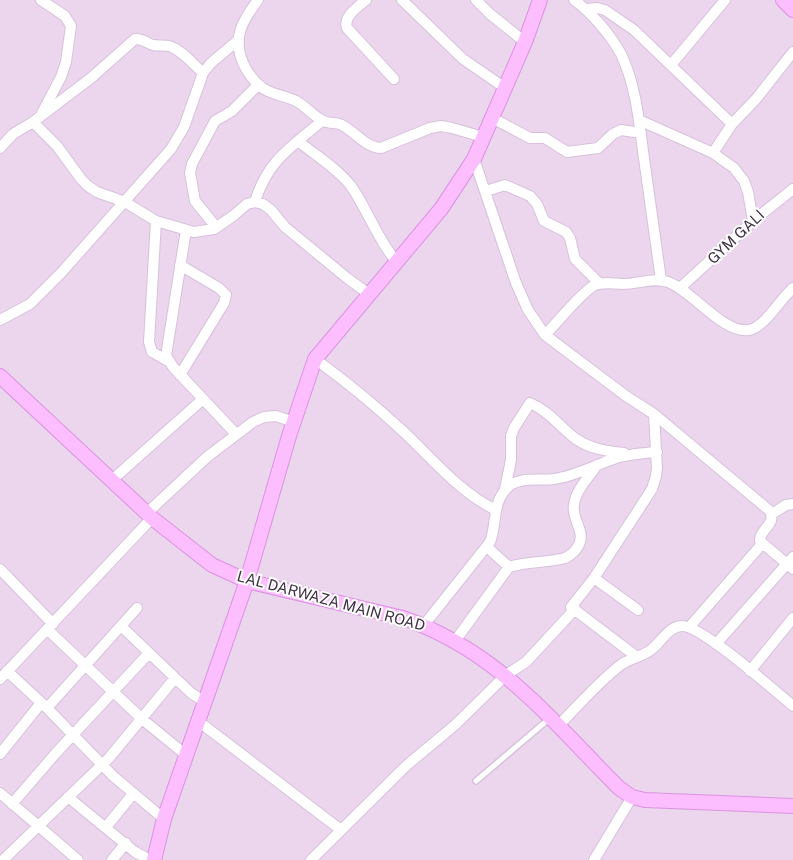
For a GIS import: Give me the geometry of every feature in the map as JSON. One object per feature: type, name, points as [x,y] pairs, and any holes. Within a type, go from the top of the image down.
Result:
[{"type":"street","points":[[37,119],[61,77],[66,62],[71,26],[65,16],[41,0]]},
{"type":"street","points":[[366,0],[347,18],[347,28],[394,79]]},
{"type":"street","points":[[402,0],[463,59],[505,88]]},
{"type":"street","points":[[476,0],[490,14],[525,42]]},
{"type":"street","points":[[154,860],[164,819],[247,581],[294,422],[315,359],[441,209],[474,159],[525,42],[540,0]]},
{"type":"street","points":[[574,0],[587,9],[608,34],[621,54],[629,77],[639,120],[661,280]]},
{"type":"street","points":[[671,65],[725,0]]},
{"type":"street","points":[[783,0],[793,10]]},
{"type":"street","points":[[256,1],[246,16],[240,30],[238,42],[240,56],[246,70],[258,85],[296,101],[308,108],[322,121],[342,124],[370,145],[378,148],[440,126],[483,137]]},
{"type":"street","points":[[587,9],[597,8],[609,13],[634,30],[732,124]]},
{"type":"street","points":[[2,143],[92,78],[135,39],[153,45],[173,48],[203,73]]},
{"type":"street","points":[[0,320],[30,304],[125,202],[171,149],[184,127],[203,73],[211,63],[238,42]]},
{"type":"street","points":[[713,153],[732,124],[756,99],[793,52]]},
{"type":"street","points":[[216,228],[196,206],[190,169],[209,129],[215,121],[232,111],[258,85]]},
{"type":"street","points":[[492,118],[530,138],[546,138],[567,152],[598,148],[613,134],[621,130],[641,134]]},
{"type":"street","points":[[37,119],[88,186],[97,192],[125,202],[156,221],[194,232],[216,228],[234,216],[247,204],[255,202],[263,204],[271,210],[285,227],[369,294]]},
{"type":"street","points":[[639,120],[725,160],[741,175],[748,192],[753,221]]},
{"type":"street","points":[[255,202],[260,185],[272,166],[322,121]]},
{"type":"street","points":[[298,141],[351,186],[385,247],[396,261]]},
{"type":"street","points":[[474,159],[516,283],[528,310],[545,335],[612,386],[654,414],[772,514],[772,521],[759,539],[762,544],[791,563],[716,644]]},
{"type":"street","points":[[486,191],[505,185],[530,196],[544,221],[564,230],[568,234],[575,259],[600,284]]},
{"type":"street","name":"GYM GALI","points":[[680,288],[753,221],[793,189]]},
{"type":"street","points":[[156,221],[149,342],[152,352],[168,361],[236,434]]},
{"type":"street","points":[[168,361],[166,349],[186,230]]},
{"type":"street","points":[[180,264],[219,288],[226,295],[224,303],[180,375]]},
{"type":"street","points":[[545,335],[592,287],[600,284],[628,284],[661,280],[680,288],[726,323],[742,330],[756,328],[793,288]]},
{"type":"street","points":[[315,359],[388,417],[472,496],[496,510]]},
{"type":"street","name":"LAL DARWAZA MAIN ROAD","points":[[0,376],[150,515],[212,565],[247,581],[403,618],[424,625],[455,641],[506,675],[619,788],[632,797]]},
{"type":"street","points":[[112,480],[202,399]]},
{"type":"street","points":[[424,625],[487,547],[493,536],[496,510],[505,489],[511,460],[510,436],[530,403],[548,414],[575,438],[591,447],[630,454]]},
{"type":"street","points":[[637,657],[570,607],[594,578],[652,489],[656,476],[657,452],[654,414]]},
{"type":"street","points":[[164,819],[133,794],[102,765],[44,706],[3,675],[192,471],[253,422],[264,417],[276,416],[294,422]]},
{"type":"street","points":[[505,489],[516,482],[555,479],[567,476],[630,454],[657,452]]},
{"type":"street","points":[[455,641],[509,567],[566,557],[576,551],[581,534],[574,514],[574,503],[597,465]]},
{"type":"street","points":[[772,514],[786,505],[793,504]]},
{"type":"street","points":[[692,624],[762,544]]},
{"type":"street","points":[[487,547],[509,567]]},
{"type":"street","points":[[0,569],[85,666],[142,719],[186,755]]},
{"type":"street","points":[[594,578],[638,610]]},
{"type":"street","points":[[0,754],[44,706],[85,666],[137,608]]},
{"type":"street","points":[[311,860],[407,765],[454,725],[506,675],[526,662],[574,610]]},
{"type":"street","points":[[750,671],[793,618]]},
{"type":"street","points":[[121,626],[190,693],[205,702]]},
{"type":"street","points":[[554,722],[622,664],[652,649],[676,627],[682,626],[694,630],[716,644],[793,706]]},
{"type":"street","points":[[12,804],[149,653]]},
{"type":"street","points":[[3,860],[102,765],[175,678]]},
{"type":"street","points":[[198,720],[341,830]]},
{"type":"street","points":[[0,793],[78,860]]},
{"type":"street","points":[[106,827],[133,794]]},
{"type":"street","points":[[68,797],[142,857],[150,860]]},
{"type":"street","points":[[594,860],[632,797],[645,800],[793,806]]},
{"type":"street","points":[[112,860],[126,843]]},
{"type":"lane","points":[[476,781],[554,722]]},
{"type":"shaded area","points":[[0,0],[793,0],[793,860],[0,860]]}]
